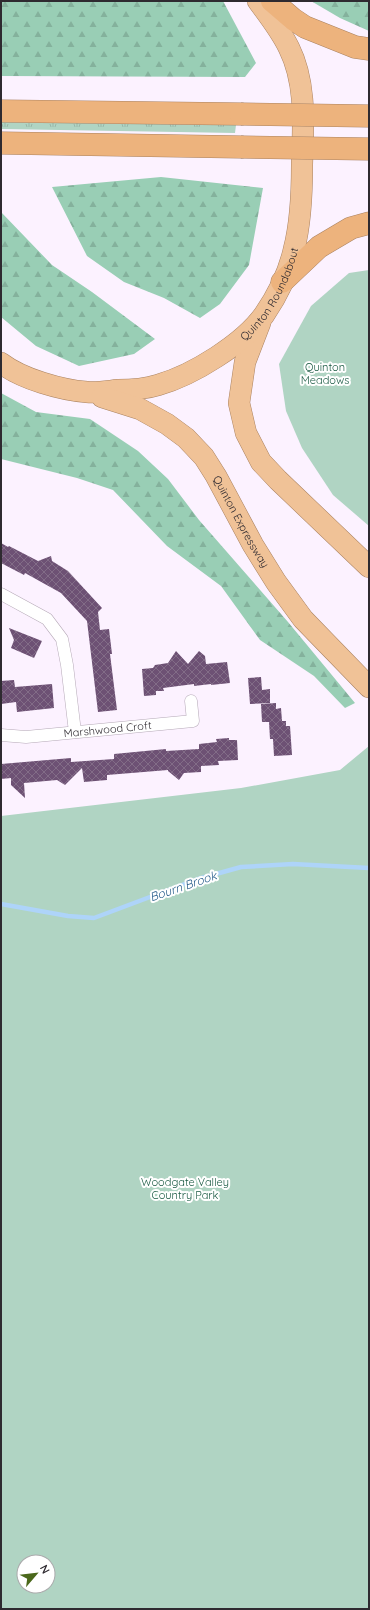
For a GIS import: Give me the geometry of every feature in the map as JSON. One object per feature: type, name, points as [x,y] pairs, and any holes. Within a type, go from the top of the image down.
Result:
[{"type":"highway","name":"Quinton Roundabout","points":[[1,364],[30,378],[61,388],[88,393],[140,389],[158,385],[202,367],[243,337],[263,316],[282,282],[294,250],[300,219],[303,125],[300,82],[296,63],[278,28],[258,1]]},
{"type":"highway","points":[[272,1],[293,20],[305,27],[355,47],[369,49]]},
{"type":"highway","points":[[286,1],[324,34]]},
{"type":"highway","points":[[1,110],[369,116]]},
{"type":"highway","points":[[1,143],[369,149]]},
{"type":"highway","points":[[282,282],[319,247],[351,228],[369,223]]},
{"type":"highway","points":[[263,316],[245,362],[239,403],[246,433],[261,462],[369,567]]},
{"type":"highway","name":"Quinton Expressway","points":[[88,393],[140,409],[167,424],[186,438],[204,457],[276,582],[303,619],[369,687]]},
{"type":"street","points":[[1,594],[47,619],[62,638],[67,665],[75,732]]},
{"type":"street","name":"Marshwood Croft","points":[[1,735],[26,737],[193,721],[191,700]]},
{"type":"green space","points":[[1,1],[223,1],[256,63],[245,77],[1,76]]},
{"type":"green space","points":[[311,1],[369,1],[369,31],[340,18]]},
{"type":"green space","points":[[1,122],[236,125],[235,133],[1,129]]},
{"type":"green space","points":[[161,177],[263,188],[249,265],[220,304],[200,318],[164,298],[124,282],[87,256],[52,187]]},
{"type":"green space","points":[[1,212],[52,265],[92,292],[155,339],[134,354],[79,366],[36,346],[1,317]]},
{"type":"green space","name":"Quinton Meadows","points":[[369,270],[369,526],[333,495],[302,448],[286,411],[279,364],[311,306],[349,273]]},
{"type":"green space","points":[[1,393],[36,412],[90,419],[138,451],[168,479],[199,520],[288,622],[355,703],[345,708],[314,676],[260,640],[221,586],[167,546],[113,490],[77,478],[1,459]]},
{"type":"green space","name":"Woodgate Valley Country Park","points":[[369,746],[369,1609],[1,1609],[1,816],[241,788],[340,770]]},
{"type":"building","points":[[1,543],[38,561],[51,556],[52,561],[68,571],[102,608],[98,612],[100,630],[109,629],[112,654],[110,654],[117,710],[98,712],[87,621],[61,593],[25,573],[24,575],[1,563]]},
{"type":"building","points":[[9,628],[42,641],[34,658],[11,648],[14,640]]},
{"type":"building","points":[[176,651],[188,664],[199,651],[205,656],[206,664],[227,662],[230,683],[194,686],[194,684],[163,688],[164,691],[156,691],[156,695],[144,696],[142,669],[153,668],[155,665],[168,663]]},
{"type":"building","points":[[261,677],[262,690],[270,689],[270,703],[250,704],[248,678]]},
{"type":"building","points":[[14,680],[15,687],[52,684],[54,708],[17,712],[16,702],[1,704],[1,681]]},
{"type":"building","points":[[276,703],[276,709],[281,708],[282,721],[286,721],[286,726],[290,726],[292,755],[274,756],[273,739],[270,739],[269,722],[262,722],[261,704]]},
{"type":"building","points":[[229,738],[229,740],[237,740],[238,760],[218,761],[219,765],[201,766],[201,772],[184,773],[179,780],[168,770],[107,775],[107,780],[84,782],[82,768],[65,785],[57,780],[24,783],[25,798],[11,785],[11,778],[1,779],[1,764],[71,758],[71,762],[114,759],[114,754],[166,749],[166,751],[199,749],[199,744],[217,742],[216,739]]},
{"type":"waterway","name":"Bourn Brook","points":[[1,904],[68,916],[94,918],[198,879],[241,867],[293,864],[369,868]]}]
